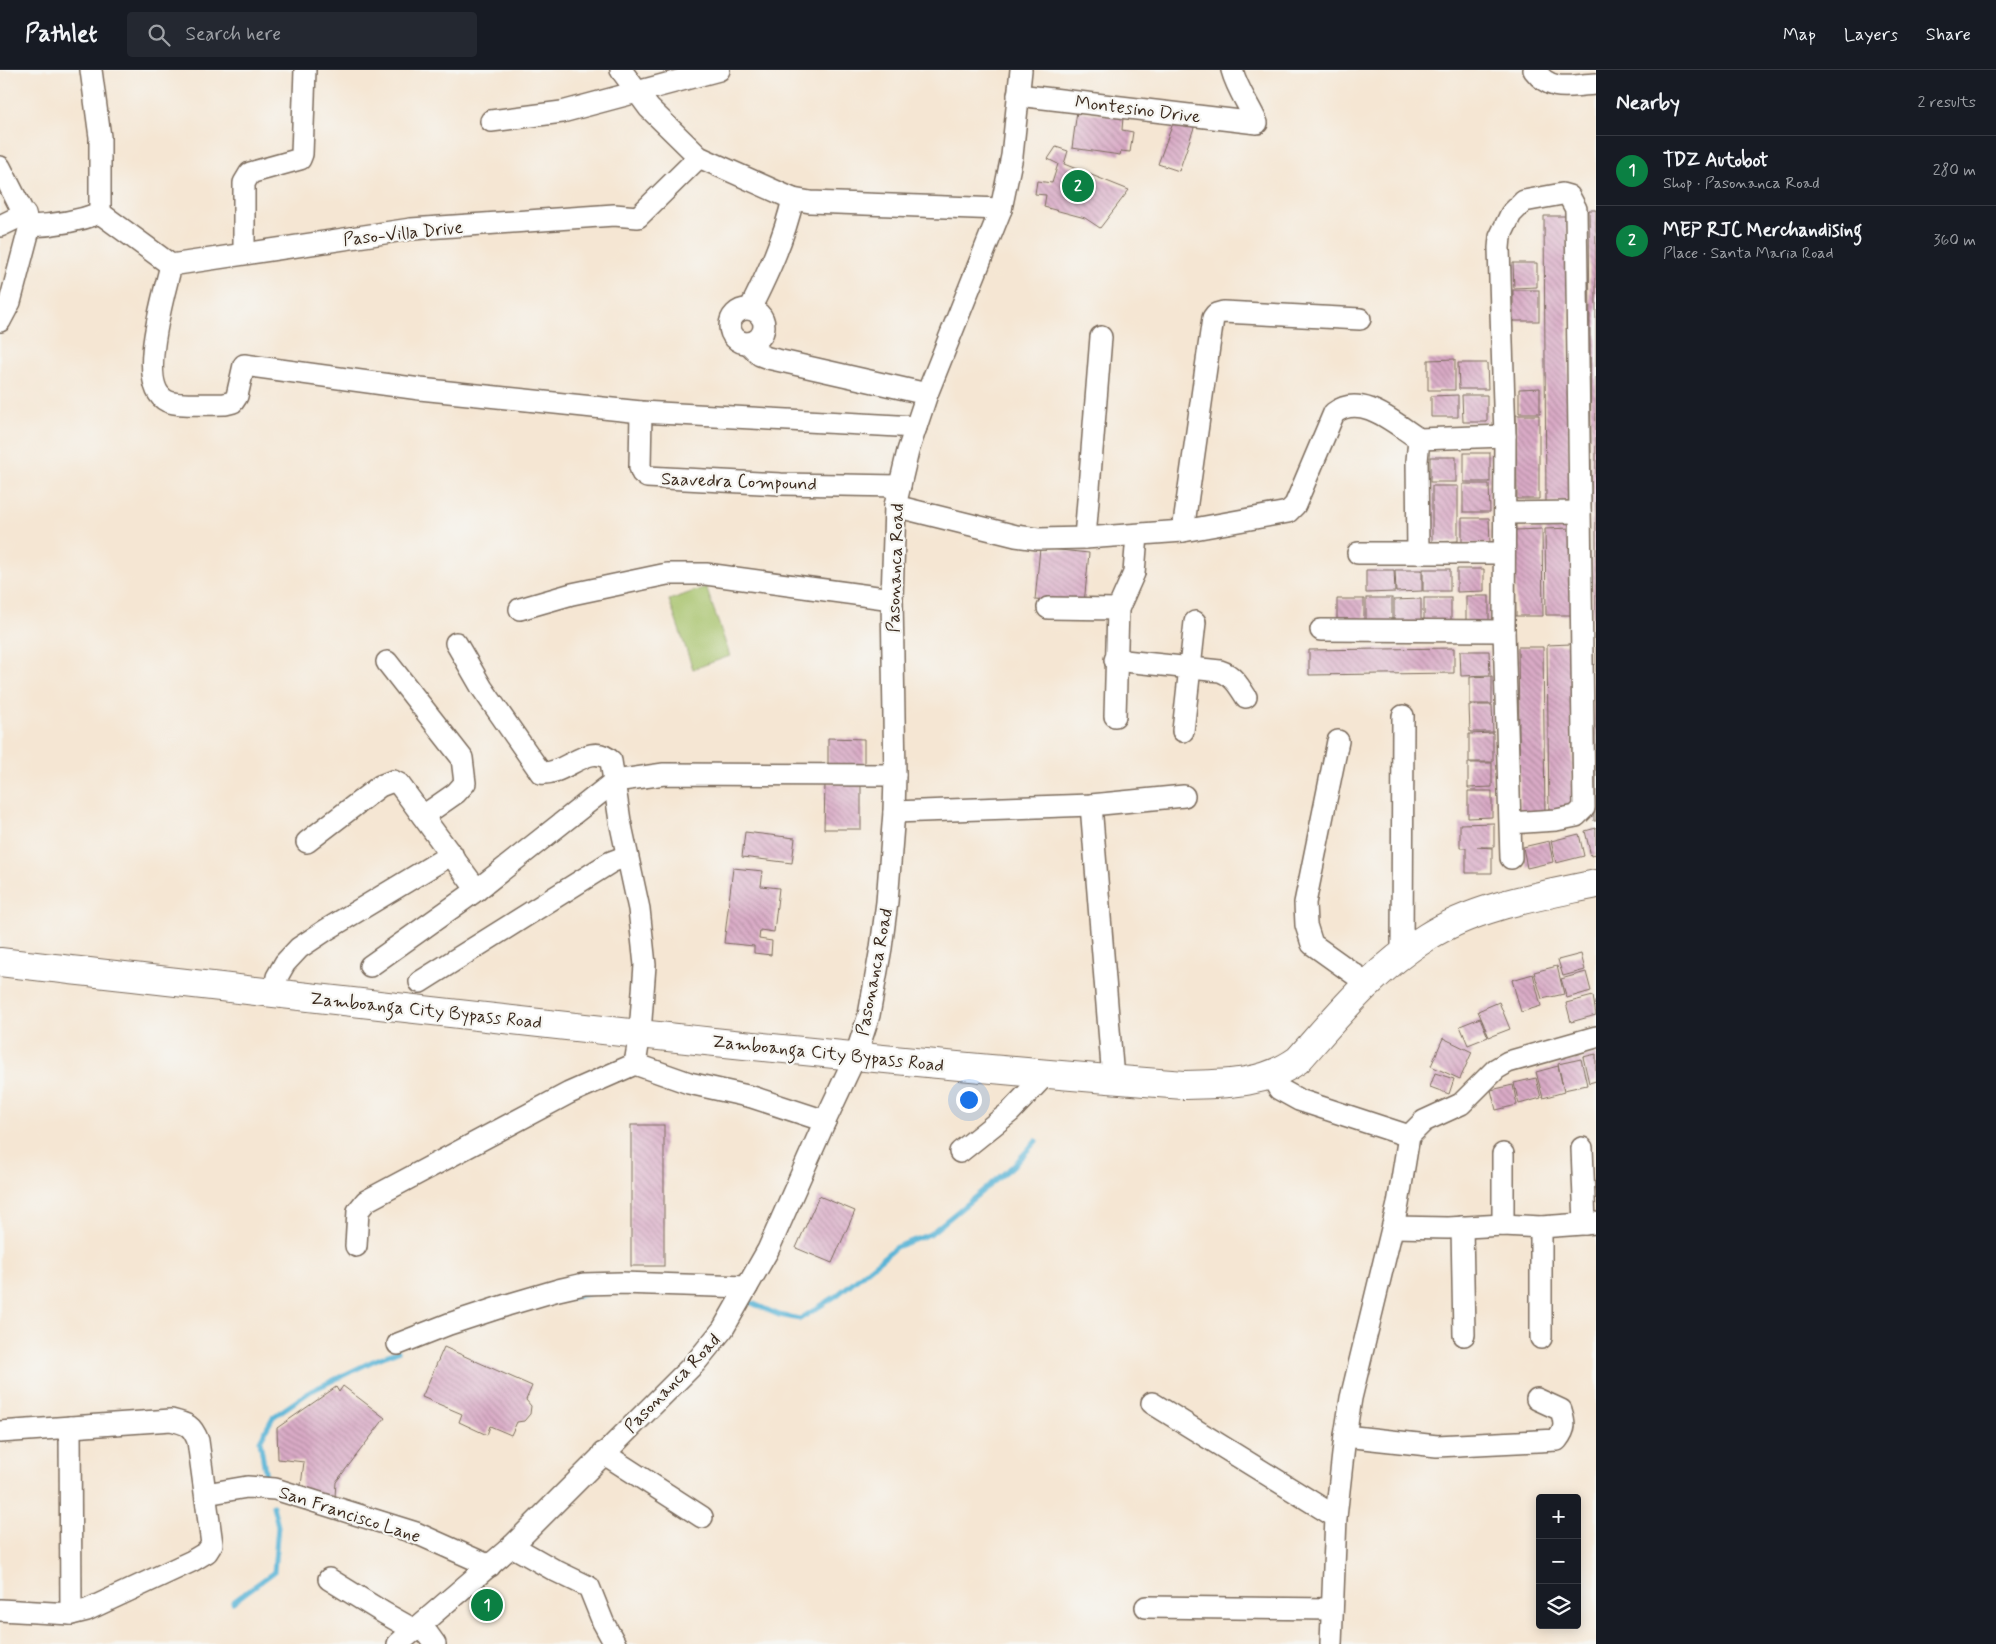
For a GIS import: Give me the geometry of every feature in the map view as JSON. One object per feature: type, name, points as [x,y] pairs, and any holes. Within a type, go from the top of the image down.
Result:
[{"type":"main road","name":"Zamboanga City Bypass Road","points":[[0,962],[640,1034],[856,1056],[1113,1080],[1184,1085],[1220,1084],[1271,1076],[1285,1070],[1298,1060],[1368,984],[1427,937],[1455,922],[1528,899],[1596,884]]},
{"type":"street","points":[[91,70],[100,137],[100,213]]},
{"type":"street","points":[[244,253],[244,183],[246,176],[250,173],[294,162],[300,159],[302,154],[305,70]]},
{"type":"street","points":[[622,70],[649,108],[699,157],[793,199],[820,202],[1001,209]]},
{"type":"street","points":[[491,121],[562,112],[719,70]]},
{"type":"street","name":"Pasonanca Road","points":[[398,1644],[419,1628],[512,1546],[696,1362],[723,1329],[768,1250],[856,1056],[869,1015],[881,948],[887,902],[894,812],[896,775],[892,599],[898,496],[916,427],[927,394],[1001,209],[1012,156],[1021,70]]},
{"type":"street","name":"Montesino Drive","points":[[1018,95],[1257,123],[1238,89],[1232,70]]},
{"type":"street","points":[[1534,70],[1546,83],[1555,86],[1596,84]]},
{"type":"street","name":"Paso-Villa Drive","points":[[172,265],[410,229],[614,215],[638,217],[699,157]]},
{"type":"street","points":[[0,167],[27,220],[10,302],[0,321]]},
{"type":"street","points":[[1510,824],[1556,820],[1576,816],[1584,808],[1576,209],[1569,196],[1562,194],[1524,201],[1510,214],[1500,237],[1499,267],[1505,436],[1504,631],[1511,858]]},
{"type":"street","points":[[793,199],[780,246],[750,309],[761,317],[764,330],[755,341],[748,343],[760,355],[768,358],[927,394]]},
{"type":"street","points":[[0,226],[27,220],[58,225],[80,221],[100,213]]},
{"type":"street","points":[[100,213],[172,265],[152,353],[155,387],[161,398],[170,403],[225,404],[233,402],[237,396],[244,365],[420,389],[641,412],[916,427]]},
{"type":"street","points":[[1182,531],[1213,318],[1216,314],[1223,312],[1360,319]]},
{"type":"street","points":[[1085,538],[1101,337]]},
{"type":"street","name":"Saavedra Compound","points":[[641,412],[640,467],[642,473],[647,476],[781,484],[898,496],[1016,536],[1038,539],[1085,538],[1182,531],[1288,512],[1295,505],[1334,413],[1341,408],[1355,405],[1368,407],[1419,439]]},
{"type":"street","points":[[1418,553],[1417,461],[1419,439],[1505,436]]},
{"type":"street","points":[[1505,513],[1580,512]]},
{"type":"street","points":[[1115,716],[1115,660],[1118,609],[1134,573],[1137,535]]},
{"type":"street","points":[[1358,553],[1504,554]]},
{"type":"street","points":[[520,609],[572,594],[667,574],[706,574],[892,599]]},
{"type":"street","points":[[1048,608],[1118,609]]},
{"type":"street","points":[[1182,731],[1195,622]]},
{"type":"street","points":[[1321,630],[1504,631]]},
{"type":"street","points":[[456,643],[482,688],[541,773],[547,774],[596,754],[606,755],[612,761],[627,856],[639,909],[646,965],[640,1034],[635,1064]]},
{"type":"street","points":[[1115,660],[1190,667],[1227,673],[1234,678],[1246,697]]},
{"type":"street","points":[[387,662],[462,758],[465,783],[456,793],[422,816]]},
{"type":"street","points":[[1402,955],[1403,716]]},
{"type":"street","points":[[1338,741],[1305,903],[1306,925],[1312,944],[1368,984]]},
{"type":"street","points":[[370,966],[477,890],[615,781],[664,774],[896,775]]},
{"type":"street","points":[[308,842],[380,786],[393,781],[399,784],[477,890]]},
{"type":"street","points":[[894,812],[1091,805],[1184,796]]},
{"type":"street","points":[[1091,805],[1113,1080]]},
{"type":"street","points":[[274,992],[277,977],[285,963],[299,948],[452,854]]},
{"type":"street","points":[[420,982],[611,862],[627,856]]},
{"type":"street","points":[[1331,1644],[1336,1517],[1345,1436],[1351,1398],[1393,1227],[1409,1136],[1424,1121],[1461,1104],[1496,1069],[1508,1062],[1596,1037]]},
{"type":"street","points":[[356,1246],[358,1211],[366,1200],[569,1093],[635,1064],[689,1083],[752,1097],[825,1121]]},
{"type":"street","points":[[960,1152],[1005,1117],[1046,1074]]},
{"type":"street","points":[[1271,1076],[1279,1089],[1299,1100],[1409,1136]]},
{"type":"street","points":[[1393,1227],[1503,1225],[1541,1227],[1590,1223],[1582,1148]]},
{"type":"street","points":[[1503,1154],[1503,1225]]},
{"type":"street","points":[[1462,1227],[1464,1336]]},
{"type":"street","points":[[1541,1227],[1541,1338]]},
{"type":"street","points":[[398,1344],[449,1324],[558,1290],[584,1284],[631,1283],[747,1287]]},
{"type":"street","points":[[1345,1436],[1437,1446],[1557,1440],[1563,1433],[1565,1423],[1561,1410],[1537,1399]]},
{"type":"street","points":[[1152,1403],[1336,1517]]},
{"type":"street","points":[[0,1432],[171,1420],[186,1424],[194,1431],[198,1442],[212,1544],[207,1552],[192,1561],[87,1610],[71,1614],[0,1610]]},
{"type":"street","points":[[70,1427],[71,1614]]},
{"type":"street","points":[[603,1454],[702,1517]]},
{"type":"street","name":"San Francisco Lane","points":[[206,1494],[247,1488],[275,1489],[416,1533],[490,1566]]},
{"type":"street","points":[[512,1546],[556,1571],[590,1586],[603,1622],[615,1644]]},
{"type":"street","points":[[329,1579],[384,1613],[419,1628],[435,1644]]},
{"type":"street","points":[[1146,1607],[1332,1609]]},
{"type":"green space","points":[[706,587],[730,656],[693,669],[669,600]]},
{"type":"building","points":[[1077,111],[1123,117],[1122,130],[1133,132],[1130,152],[1121,151],[1120,155],[1072,148]]},
{"type":"building","points":[[1176,115],[1196,122],[1179,171],[1158,164]]},
{"type":"building","points":[[1056,147],[1068,151],[1064,164],[1129,190],[1100,228],[1085,218],[1044,207],[1046,195],[1035,194],[1037,181],[1052,183],[1058,164],[1048,159]]},
{"type":"building","points":[[1589,210],[1596,210],[1596,821],[1594,821]]},
{"type":"building","points":[[1544,216],[1567,216],[1569,475],[1572,475],[1572,501],[1546,502]]},
{"type":"building","points":[[1513,263],[1537,263],[1537,287],[1514,288]]},
{"type":"building","points":[[1513,290],[1539,290],[1539,321],[1513,321]]},
{"type":"building","points":[[1455,359],[1455,390],[1428,390],[1428,360]]},
{"type":"building","points":[[1458,363],[1487,363],[1488,389],[1459,389]]},
{"type":"building","points":[[1540,388],[1540,413],[1519,413],[1519,389]]},
{"type":"building","points":[[1458,395],[1458,417],[1431,417],[1431,396]]},
{"type":"building","points":[[1462,395],[1487,395],[1487,422],[1463,422]]},
{"type":"building","points":[[1516,415],[1539,415],[1539,499],[1517,499]]},
{"type":"building","points":[[1464,453],[1490,453],[1490,482],[1464,482]]},
{"type":"building","points":[[1430,457],[1456,457],[1456,482],[1430,482]]},
{"type":"building","points":[[1463,484],[1489,484],[1490,512],[1463,512]]},
{"type":"building","points":[[1432,486],[1458,486],[1458,541],[1432,542]]},
{"type":"building","points":[[1462,518],[1489,518],[1490,544],[1462,544]]},
{"type":"building","points":[[1572,528],[1573,615],[1546,615],[1545,529]]},
{"type":"building","points":[[1542,529],[1543,616],[1516,616],[1515,530]]},
{"type":"building","points":[[1040,548],[1089,553],[1084,604],[1035,600]]},
{"type":"building","points":[[1423,569],[1450,569],[1450,591],[1423,591]]},
{"type":"building","points":[[1457,569],[1484,569],[1484,591],[1457,592]]},
{"type":"building","points":[[1366,570],[1394,570],[1395,592],[1366,593]]},
{"type":"building","points":[[1395,570],[1422,570],[1422,591],[1396,592]]},
{"type":"building","points":[[1466,596],[1489,596],[1489,627],[1466,627]]},
{"type":"building","points":[[1366,598],[1392,598],[1392,624],[1366,624]]},
{"type":"building","points":[[1424,598],[1451,598],[1451,623],[1424,623]]},
{"type":"building","points":[[1337,599],[1364,599],[1364,623],[1337,624]]},
{"type":"building","points":[[1421,599],[1421,623],[1394,624],[1394,600]]},
{"type":"building","points":[[1571,644],[1573,814],[1549,814],[1547,645]]},
{"type":"building","points":[[1518,647],[1543,647],[1545,815],[1520,815]]},
{"type":"building","points":[[1454,648],[1454,673],[1309,675],[1309,650]]},
{"type":"building","points":[[1460,651],[1489,651],[1490,675],[1461,676]]},
{"type":"building","points":[[1492,676],[1492,704],[1470,704],[1470,677]]},
{"type":"building","points":[[1469,705],[1492,705],[1493,732],[1470,732]]},
{"type":"building","points":[[1493,733],[1493,762],[1469,762],[1469,734]]},
{"type":"building","points":[[828,738],[864,739],[864,773],[828,773]]},
{"type":"building","points":[[1468,763],[1492,763],[1492,787],[1468,788]]},
{"type":"building","points":[[825,783],[861,784],[861,829],[824,829]]},
{"type":"building","points":[[1468,791],[1492,791],[1492,817],[1468,818]]},
{"type":"building","points":[[1494,823],[1494,847],[1477,847],[1492,848],[1492,873],[1466,873],[1466,848],[1460,848],[1460,824]]},
{"type":"building","points":[[1596,828],[1596,855],[1591,856],[1585,831]]},
{"type":"building","points":[[745,832],[795,838],[792,863],[742,857]]},
{"type":"building","points":[[1579,834],[1584,856],[1556,863],[1551,841]]},
{"type":"building","points":[[1549,841],[1553,862],[1527,868],[1523,847]]},
{"type":"building","points":[[733,868],[763,871],[761,886],[779,888],[774,932],[760,930],[759,939],[772,941],[771,955],[754,953],[754,946],[724,943]]},
{"type":"building","points":[[1581,954],[1585,970],[1563,976],[1558,960]]},
{"type":"building","points":[[1557,966],[1564,994],[1542,999],[1534,972]]},
{"type":"building","points":[[1586,972],[1591,991],[1567,998],[1561,979]]},
{"type":"building","points":[[1533,974],[1541,1006],[1521,1012],[1512,980]]},
{"type":"building","points":[[1593,996],[1596,1015],[1571,1022],[1566,1003]]},
{"type":"building","points":[[1499,1002],[1510,1029],[1489,1037],[1478,1011]]},
{"type":"building","points":[[1480,1018],[1488,1037],[1468,1045],[1460,1026]]},
{"type":"building","points":[[1443,1038],[1472,1052],[1460,1079],[1431,1066]]},
{"type":"building","points":[[1596,1054],[1596,1081],[1589,1083],[1583,1057]]},
{"type":"building","points":[[1581,1059],[1587,1085],[1564,1090],[1558,1064]]},
{"type":"building","points":[[1558,1066],[1564,1092],[1543,1098],[1536,1072]]},
{"type":"building","points":[[1435,1073],[1454,1079],[1449,1094],[1430,1087]]},
{"type":"building","points":[[1536,1078],[1541,1098],[1519,1104],[1514,1083]]},
{"type":"building","points":[[1513,1085],[1517,1105],[1496,1110],[1491,1090]]},
{"type":"building","points":[[631,1125],[664,1125],[664,1266],[631,1266]]},
{"type":"building","points":[[819,1196],[855,1211],[832,1263],[796,1248]]},
{"type":"building","points":[[444,1347],[532,1386],[526,1400],[531,1406],[530,1414],[524,1421],[517,1422],[511,1435],[490,1426],[487,1435],[459,1422],[462,1414],[422,1397]]},
{"type":"building","points":[[343,1386],[385,1418],[336,1482],[335,1497],[300,1493],[304,1462],[278,1459],[277,1428],[336,1387],[339,1392]]},
{"type":"waterway","points":[[747,1301],[779,1315],[800,1319],[836,1296],[896,1247],[930,1234],[1013,1166],[1036,1141]]},
{"type":"waterway","points":[[560,1300],[591,1293]]},
{"type":"waterway","points":[[267,1483],[260,1441],[273,1417],[311,1391],[398,1351]]},
{"type":"waterway","points":[[233,1602],[274,1572],[278,1526],[273,1506]]},
{"type":"place","name":"MEP RJC Merchandising","points":[[1078,186]]},
{"type":"place","name":"TDZ Autobot","points":[[487,1605]]}]
